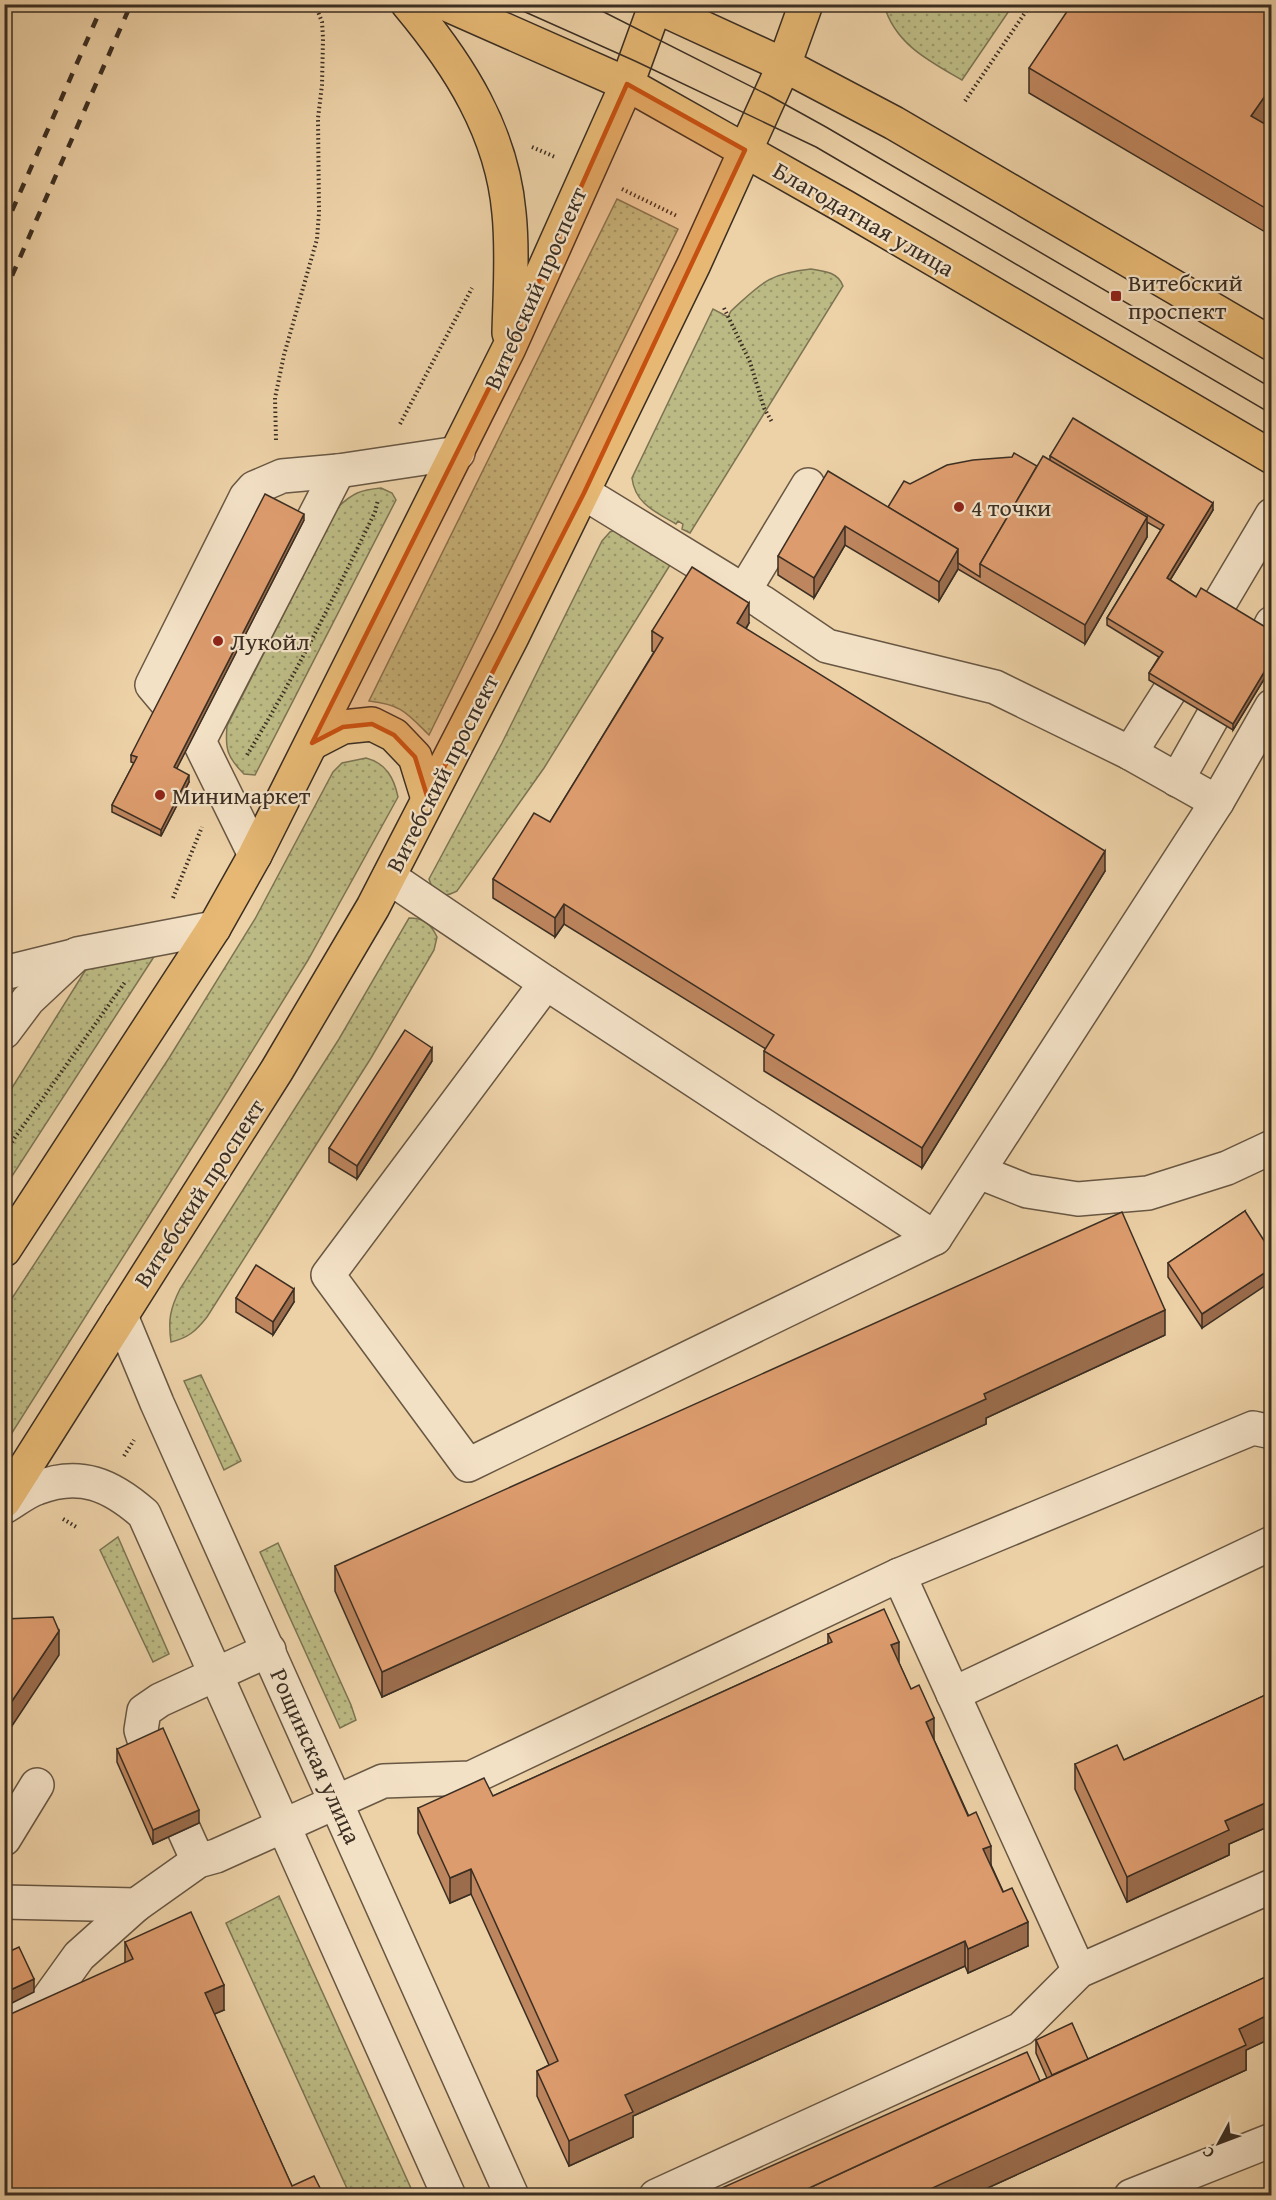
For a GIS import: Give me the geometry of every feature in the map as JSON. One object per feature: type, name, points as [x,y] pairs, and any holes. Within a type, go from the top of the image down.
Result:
[{"type":"main road","points":[[408,4],[446,53],[476,101],[490,129],[496,149],[509,212],[511,265],[509,348]]},
{"type":"main road","name":"Благодатная улица","points":[[446,4],[627,84],[745,150],[1272,457]]},
{"type":"main road","name":"Витебский проспект","points":[[4,1501],[277,1071],[389,877],[584,493],[694,264],[784,65],[806,4]]},
{"type":"main road","points":[[654,5],[784,65],[894,123],[1272,344]]},
{"type":"main road","name":"Витебский проспект","points":[[4,1250],[214,928],[255,855],[509,348],[627,84],[654,5]]},
{"type":"main road","points":[[312,743],[343,728],[372,724],[394,735],[414,758],[428,800]]},
{"type":"street","points":[[255,855],[199,741],[152,685],[246,497],[254,488],[282,476],[338,471],[458,453]]},
{"type":"street","points":[[199,741],[338,471]]},
{"type":"street","points":[[744,591],[807,485]]},
{"type":"street","points":[[584,493],[827,645],[995,687],[1130,753],[1217,802]]},
{"type":"street","points":[[1218,606],[1272,515]]},
{"type":"street","points":[[1130,753],[1168,692]]},
{"type":"street","points":[[546,983],[328,1275],[468,1465],[935,1238],[1217,802],[1272,706]]},
{"type":"street","points":[[1177,780],[1212,718]]},
{"type":"street","points":[[389,877],[546,983],[935,1238]]},
{"type":"street","points":[[4,973],[77,954],[214,928]]},
{"type":"street","points":[[4,1032],[28,1000],[77,954]]},
{"type":"street","points":[[979,1172],[1027,1191],[1078,1199],[1148,1193],[1227,1168],[1272,1147]]},
{"type":"street","name":"Рощинская улица","points":[[121,1316],[157,1403],[512,2196]]},
{"type":"street","points":[[14,2020],[42,2006],[79,1956],[136,1905],[198,1861],[216,1856],[383,1781],[471,1778],[898,1575],[1253,1428],[1272,1432]]},
{"type":"street","points":[[4,1507],[35,1488],[66,1479],[89,1482],[124,1497],[144,1514],[449,2196]]},
{"type":"street","points":[[953,1695],[1272,1543]]},
{"type":"street","points":[[898,1575],[1079,1971]]},
{"type":"street","points":[[147,1749],[141,1730],[144,1711],[160,1700],[268,1650]]},
{"type":"street","points":[[4,1839],[37,1785]]},
{"type":"street","points":[[184,1830],[198,1861]]},
{"type":"street","points":[[656,2196],[1021,2029],[1079,1971],[1272,1886]]},
{"type":"street","points":[[4,1902],[136,1905]]},
{"type":"street","points":[[1131,2196],[1195,2184],[1272,2140]]},
{"type":"path","points":[[282,476],[277,458],[275,398],[284,355],[317,239],[319,213],[318,118],[322,84],[323,38],[322,22],[315,4]]},
{"type":"path","points":[[965,101],[1031,4]]},
{"type":"path","points":[[526,144],[556,158]]},
{"type":"path","points":[[622,189],[683,219]]},
{"type":"path","points":[[4,1153],[155,940],[198,833],[275,709],[319,629],[375,512],[401,419],[420,389],[475,283]]},
{"type":"path","points":[[724,308],[750,363],[764,408],[772,422]]},
{"type":"path","points":[[122,1459],[138,1435]]},
{"type":"highlighted area","points":[[627,84],[745,150],[584,493],[428,799],[415,757],[394,735],[372,724],[343,727],[312,743],[509,348]]},
{"type":"shaded area","points":[[884,4],[1013,5],[962,80],[926,58],[905,41],[889,19]]},
{"type":"shaded area","points":[[617,199],[678,229],[429,735],[396,707],[369,701]]},
{"type":"shaded area","points":[[811,269],[834,275],[843,286],[690,533],[682,529],[683,524],[678,521],[676,524],[642,501],[632,478],[713,309],[728,317],[731,311],[750,293],[766,281],[784,274]]},
{"type":"shaded area","points":[[381,488],[392,493],[396,500],[255,775],[244,774],[228,752],[227,726],[338,507],[357,493]]},
{"type":"shaded area","points":[[620,528],[675,557],[544,768],[457,891],[447,895],[439,894],[433,889],[429,879],[502,743],[602,541],[610,532]]},
{"type":"shaded area","points":[[366,758],[373,760],[388,772],[398,797],[308,960],[5,1444],[5,1309],[169,1058],[255,919],[333,772],[342,763]]},
{"type":"shaded area","points":[[409,918],[423,921],[432,929],[437,937],[434,950],[371,1058],[207,1317],[191,1333],[171,1342],[171,1315],[180,1289],[339,1039]]},
{"type":"shaded area","points":[[157,952],[5,1187],[5,1099],[85,971],[90,965]]},
{"type":"shaded area","points":[[201,1375],[241,1461],[224,1470],[184,1381]]},
{"type":"shaded area","points":[[118,1537],[169,1654],[153,1662],[100,1550]]},
{"type":"shaded area","points":[[278,1543],[351,1705],[356,1720],[340,1728],[260,1552]]},
{"type":"shaded area","points":[[279,1896],[414,2195],[350,2195],[226,1923]]},
{"type":"building","points":[[1072,4],[1272,4],[1272,86],[1251,116],[1272,128],[1272,212],[1029,68]]},
{"type":"building","points":[[1073,418],[1213,503],[1167,578],[1196,597],[1201,588],[1272,631],[1272,659],[1233,724],[1149,673],[1163,652],[1107,618],[1164,525],[1050,456]]},
{"type":"building","name":"4 точки","points":[[1014,453],[1037,466],[980,564],[980,577],[958,563],[958,549],[888,507],[904,481],[910,484],[947,465],[1012,457]]},
{"type":"building","points":[[1043,456],[1147,517],[1085,625],[980,564]]},
{"type":"building","points":[[828,471],[958,549],[939,582],[845,526],[814,578],[778,556]]},
{"type":"building","name":"Лукойл","points":[[265,494],[304,514],[174,767],[189,775],[161,830],[112,805],[137,757],[131,755]]},
{"type":"building","points":[[692,567],[749,603],[737,623],[1105,851],[922,1148],[764,1051],[774,1035],[564,904],[555,918],[493,879],[534,813],[550,822],[663,638],[652,631]]},
{"type":"building","points":[[405,1030],[432,1048],[357,1166],[329,1148]]},
{"type":"building","points":[[1245,1211],[1272,1253],[1272,1268],[1202,1314],[1168,1263]]},
{"type":"building","points":[[1122,1212],[1165,1310],[984,1394],[986,1399],[382,1672],[335,1566]]},
{"type":"building","points":[[256,1265],[294,1289],[273,1322],[236,1298]]},
{"type":"building","points":[[884,1609],[899,1642],[891,1645],[911,1689],[919,1685],[934,1718],[926,1722],[968,1816],[976,1812],[991,1846],[983,1849],[1003,1892],[1012,1888],[1028,1922],[968,1949],[965,1941],[625,2095],[633,2112],[569,2141],[537,2071],[558,2061],[471,1869],[450,1878],[418,1808],[484,1778],[493,1796],[832,1642],[828,1634]]},
{"type":"building","points":[[53,1617],[59,1631],[4,1713],[4,1619]]},
{"type":"building","points":[[1272,1692],[1272,1800],[1225,1821],[1229,1830],[1127,1877],[1075,1764],[1117,1745],[1124,1760]]},
{"type":"building","points":[[163,1728],[199,1810],[153,1830],[117,1749]]},
{"type":"building","points":[[191,1912],[224,1985],[205,1993],[292,2186],[314,2176],[324,2196],[4,2196],[4,2017],[133,1959],[125,1942]]},
{"type":"building","points":[[19,1947],[34,1979],[4,1993],[4,1954]]},
{"type":"building","points":[[1272,1974],[1272,2013],[1239,2029],[1246,2045],[915,2196],[792,2196]]},
{"type":"building","points":[[1072,2023],[1088,2059],[1052,2075],[1036,2040]]},
{"type":"building","points":[[1027,2052],[1040,2081],[792,2196],[704,2196]]},
{"type":"tram line","points":[[507,4],[635,61],[816,147],[1272,414]]},
{"type":"tram line","points":[[588,4],[770,96],[826,127],[1272,388]]},
{"type":"railway","points":[[4,229],[103,4]]},
{"type":"railway","points":[[4,294],[131,4]]},
{"type":"place","name":"Витебский проспект","points":[[1116,296]]},
{"type":"place","name":"4 точки","points":[[959,507]]},
{"type":"place","name":"Лукойл","points":[[218,641]]},
{"type":"place","name":"Минимаркет","points":[[160,795]]}]
